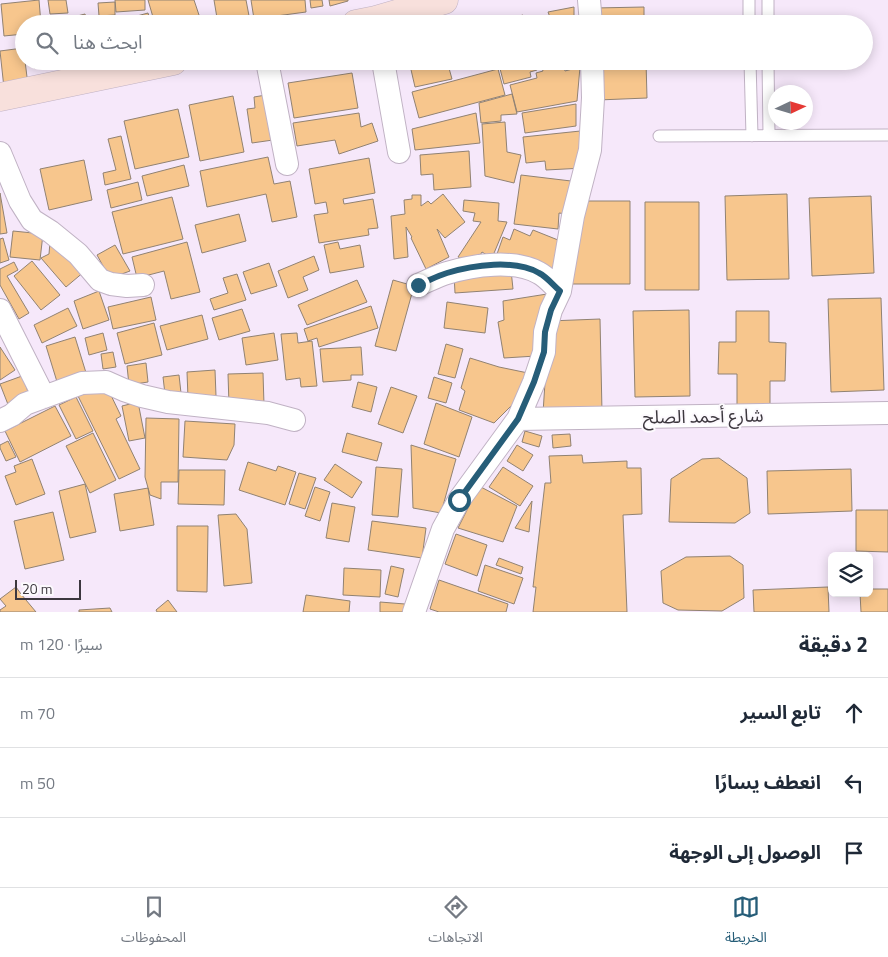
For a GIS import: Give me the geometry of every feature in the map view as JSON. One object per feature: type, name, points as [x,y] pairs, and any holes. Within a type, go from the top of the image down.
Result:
[{"type":"main road","points":[[394,15],[444,0]]},
{"type":"main road","points":[[0,97],[129,70]]},
{"type":"main road","points":[[0,114],[51,86]]},
{"type":"street","points":[[589,0],[590,15]]},
{"type":"street","points":[[269,70],[287,164]]},
{"type":"street","points":[[385,70],[399,152]]},
{"type":"street","points":[[414,612],[443,530],[459,500],[518,419],[534,382],[544,352],[545,332],[551,310],[560,291],[573,216],[590,150],[593,98],[592,70]]},
{"type":"street","points":[[0,154],[20,201],[32,220],[51,232],[78,254],[100,280],[111,284],[127,286],[143,285]]},
{"type":"street","points":[[418,285],[462,269],[504,265],[524,267],[540,273],[560,291]]},
{"type":"street","points":[[0,310],[44,397]]},
{"type":"street","points":[[0,421],[12,415],[25,404],[82,383],[106,382],[142,396],[168,402],[268,413],[294,420]]},
{"type":"street","name":"شارع أحمد الصلح","points":[[518,419],[888,413]]},
{"type":"lane","points":[[749,0],[749,15]]},
{"type":"lane","points":[[768,0],[768,15]]},
{"type":"lane","points":[[750,70],[752,136]]},
{"type":"lane","points":[[768,70],[769,135]]},
{"type":"lane","points":[[659,136],[888,135]]},
{"type":"building","points":[[39,0],[40,15],[15,15],[15,35],[4,36],[1,4]]},
{"type":"building","points":[[48,0],[66,0],[68,13],[50,14]]},
{"type":"building","points":[[115,0],[145,0],[145,10],[116,12]]},
{"type":"building","points":[[148,0],[194,0],[199,15],[152,15]]},
{"type":"building","points":[[214,0],[246,0],[249,15],[216,15]]},
{"type":"building","points":[[251,0],[305,0],[306,12],[284,15],[253,15]]},
{"type":"building","points":[[310,0],[322,0],[323,6],[311,8]]},
{"type":"building","points":[[329,0],[348,0],[348,1],[330,6]]},
{"type":"building","points":[[115,2],[115,15],[99,15],[98,3]]},
{"type":"building","points":[[574,7],[574,15],[549,15],[548,12]]},
{"type":"building","points":[[644,7],[644,15],[595,15],[595,8]]},
{"type":"building","points":[[15,49],[15,70],[26,70],[28,85],[4,88],[0,51]]},
{"type":"building","points":[[411,70],[450,70],[452,79],[415,87]]},
{"type":"building","points":[[498,70],[505,95],[419,118],[412,92]]},
{"type":"building","points":[[500,70],[537,70],[530,72],[531,77],[504,84]]},
{"type":"building","points":[[580,70],[577,101],[517,112],[510,85],[537,78],[536,73],[543,71]]},
{"type":"building","points":[[597,70],[646,70],[647,98],[598,100]]},
{"type":"building","points":[[352,73],[358,108],[294,118],[288,83]]},
{"type":"building","points":[[512,94],[517,114],[501,115],[501,121],[481,123],[479,103]]},
{"type":"building","points":[[266,95],[273,140],[252,143],[247,109],[255,108],[254,97]]},
{"type":"building","points":[[233,96],[244,152],[200,161],[189,105]]},
{"type":"building","points":[[576,104],[576,126],[525,133],[522,113]]},
{"type":"building","points":[[178,109],[189,157],[135,169],[124,121]]},
{"type":"building","points":[[359,113],[361,127],[372,123],[378,141],[339,154],[335,140],[297,146],[293,123]]},
{"type":"building","points":[[476,113],[480,143],[415,150],[412,129]]},
{"type":"building","points":[[505,122],[507,152],[521,155],[514,183],[485,176],[482,124]]},
{"type":"building","points":[[590,130],[584,168],[546,170],[545,161],[526,163],[523,137]]},
{"type":"building","points":[[121,136],[131,179],[105,185],[103,173],[116,170],[108,139]]},
{"type":"building","points":[[469,151],[471,187],[434,190],[433,174],[421,175],[420,155]]},
{"type":"building","points":[[268,157],[274,184],[290,181],[297,217],[272,222],[266,194],[207,207],[200,171]]},
{"type":"building","points":[[369,158],[375,193],[343,199],[344,204],[373,199],[378,228],[368,229],[369,235],[319,243],[314,215],[328,213],[326,202],[315,204],[309,169]]},
{"type":"building","points":[[84,160],[92,200],[49,210],[40,169]]},
{"type":"building","points":[[184,165],[189,186],[147,196],[142,176]]},
{"type":"building","points":[[521,175],[571,181],[567,214],[559,213],[558,229],[514,224]]},
{"type":"building","points":[[138,182],[142,200],[111,208],[107,190]]},
{"type":"building","points":[[0,193],[7,233],[0,234]]},
{"type":"building","points":[[443,194],[465,222],[445,238],[437,229],[449,257],[426,269],[406,227],[408,257],[394,259],[391,216],[405,214],[404,200],[412,199],[412,195],[421,195],[421,206],[428,201],[431,204]]},
{"type":"building","points":[[787,194],[789,279],[727,280],[725,196]]},
{"type":"building","points":[[871,196],[874,273],[812,276],[809,198]]},
{"type":"building","points":[[172,197],[183,239],[123,254],[112,212]]},
{"type":"building","points":[[464,200],[499,203],[498,221],[507,222],[492,258],[482,252],[474,265],[458,257],[481,222],[473,221],[475,213],[463,211]]},
{"type":"building","points":[[582,201],[630,201],[630,284],[570,284]]},
{"type":"building","points":[[645,202],[699,202],[699,290],[645,290]]},
{"type":"building","points":[[239,214],[246,241],[202,253],[195,225]]},
{"type":"building","points":[[514,229],[530,236],[533,230],[563,242],[550,274],[497,254],[503,237],[510,240]]},
{"type":"building","points":[[13,231],[43,234],[40,260],[10,257]]},
{"type":"building","points":[[3,238],[9,260],[0,263],[0,239]]},
{"type":"building","points":[[50,242],[85,271],[66,287],[41,258],[49,254]]},
{"type":"building","points":[[187,242],[200,292],[171,299],[164,271],[137,278],[132,257]]},
{"type":"building","points":[[338,242],[340,249],[360,245],[364,267],[330,273],[324,245]]},
{"type":"building","points":[[115,245],[130,271],[119,275],[108,275],[97,255]]},
{"type":"building","points":[[314,256],[319,270],[303,277],[308,290],[288,298],[278,271]]},
{"type":"building","points":[[32,261],[60,295],[41,310],[14,276]]},
{"type":"building","points":[[14,262],[18,270],[7,276],[29,313],[19,319],[0,285],[0,269]]},
{"type":"building","points":[[269,263],[277,286],[251,294],[243,272]]},
{"type":"building","points":[[511,270],[513,289],[455,293],[454,274]]},
{"type":"building","points":[[237,274],[246,300],[214,310],[210,299],[228,293],[223,278]]},
{"type":"building","points":[[357,280],[367,302],[307,325],[298,305]]},
{"type":"building","points":[[393,280],[414,286],[396,351],[375,346]]},
{"type":"building","points":[[99,291],[109,320],[83,329],[74,301]]},
{"type":"building","points":[[547,294],[536,356],[504,358],[498,322],[504,320],[503,301]]},
{"type":"building","points":[[151,297],[156,320],[113,329],[108,307]]},
{"type":"building","points":[[881,298],[884,390],[831,392],[828,299]]},
{"type":"building","points":[[447,302],[488,308],[485,333],[444,328]]},
{"type":"building","points":[[371,306],[378,328],[319,347],[317,338],[308,341],[304,329]]},
{"type":"building","points":[[68,308],[77,326],[42,343],[34,325]]},
{"type":"building","points":[[242,309],[250,331],[219,340],[212,318]]},
{"type":"building","points":[[689,310],[690,396],[635,397],[633,311]]},
{"type":"building","points":[[736,311],[769,311],[769,342],[786,343],[785,381],[770,381],[770,410],[737,410],[737,374],[718,374],[719,342],[736,342]]},
{"type":"building","points":[[202,315],[208,339],[167,350],[160,326]]},
{"type":"building","points":[[600,319],[602,412],[543,413],[549,321]]},
{"type":"building","points":[[154,323],[162,355],[125,364],[117,333]]},
{"type":"building","points":[[103,333],[107,350],[89,355],[85,338]]},
{"type":"building","points":[[274,333],[278,360],[246,365],[242,338]]},
{"type":"building","points":[[297,333],[298,343],[312,341],[317,386],[301,387],[300,378],[286,380],[281,334]]},
{"type":"building","points":[[75,337],[87,376],[58,385],[46,346]]},
{"type":"building","points":[[446,344],[463,349],[455,378],[438,374]]},
{"type":"building","points":[[0,347],[15,370],[0,380]]},
{"type":"building","points":[[361,347],[363,375],[351,375],[351,380],[323,382],[320,349]]},
{"type":"building","points":[[113,352],[116,367],[103,369],[101,354]]},
{"type":"building","points":[[470,358],[528,373],[513,404],[494,423],[459,410],[465,391],[461,388]]},
{"type":"building","points":[[146,363],[148,382],[129,385],[127,366]]},
{"type":"building","points":[[215,370],[216,396],[188,398],[187,372]]},
{"type":"building","points":[[263,373],[264,405],[229,405],[228,374]]},
{"type":"building","points":[[179,375],[181,393],[165,394],[163,377]]},
{"type":"building","points":[[22,376],[31,399],[9,407],[0,384]]},
{"type":"building","points":[[434,377],[452,383],[446,403],[428,398]]},
{"type":"building","points":[[358,382],[377,387],[371,412],[352,407]]},
{"type":"building","points":[[105,383],[121,416],[116,419],[140,469],[119,479],[78,396]]},
{"type":"building","points":[[391,387],[417,396],[403,433],[378,424]]},
{"type":"building","points":[[76,397],[93,431],[76,439],[59,405]]},
{"type":"building","points":[[138,402],[145,438],[129,441],[122,406]]},
{"type":"building","points":[[436,403],[472,417],[459,457],[424,444]]},
{"type":"building","points":[[55,406],[71,436],[20,462],[5,431]]},
{"type":"building","points":[[146,418],[179,419],[178,482],[161,482],[161,499],[150,495],[145,477]]},
{"type":"building","points":[[185,421],[235,424],[234,445],[227,460],[183,457]]},
{"type":"building","points":[[525,431],[542,436],[539,447],[522,442]]},
{"type":"building","points":[[93,433],[116,480],[90,493],[66,446]]},
{"type":"building","points":[[347,433],[382,443],[377,461],[342,452]]},
{"type":"building","points":[[570,434],[571,446],[553,448],[552,435]]},
{"type":"building","points":[[8,441],[16,457],[6,461],[0,445]]},
{"type":"building","points":[[411,445],[456,459],[441,513],[413,508]]},
{"type":"building","points":[[517,445],[533,455],[523,471],[507,461]]},
{"type":"building","points":[[582,455],[583,463],[627,461],[627,468],[641,468],[642,514],[623,515],[627,612],[533,612],[536,587],[533,587],[545,483],[551,483],[549,456]]},
{"type":"building","points":[[719,458],[747,478],[750,513],[735,523],[669,522],[671,479],[702,459]]},
{"type":"building","points":[[32,459],[45,494],[16,505],[5,476],[16,472],[14,466]]},
{"type":"building","points":[[248,462],[276,471],[278,466],[296,472],[285,505],[239,490]]},
{"type":"building","points":[[335,464],[362,482],[352,498],[324,480]]},
{"type":"building","points":[[376,467],[402,469],[398,517],[372,515]]},
{"type":"building","points":[[503,467],[533,486],[520,506],[489,487]]},
{"type":"building","points":[[851,469],[852,511],[768,514],[767,471]]},
{"type":"building","points":[[179,470],[225,470],[224,505],[178,504]]},
{"type":"building","points":[[299,473],[316,478],[305,509],[289,504]]},
{"type":"building","points":[[85,484],[96,532],[70,538],[59,491]]},
{"type":"building","points":[[479,486],[517,506],[503,542],[458,528]]},
{"type":"building","points":[[315,487],[330,492],[320,521],[305,516]]},
{"type":"building","points":[[148,488],[154,525],[120,531],[114,494]]},
{"type":"building","points":[[532,501],[529,532],[515,528]]},
{"type":"building","points":[[332,503],[355,507],[349,542],[326,538]]},
{"type":"building","points":[[856,510],[888,510],[888,552],[856,551]]},
{"type":"building","points":[[53,512],[64,560],[25,569],[14,521]]},
{"type":"building","points":[[236,514],[247,529],[252,583],[224,586],[218,515]]},
{"type":"building","points":[[372,521],[426,528],[422,558],[368,550]]},
{"type":"building","points":[[177,526],[208,526],[207,592],[177,591]]},
{"type":"building","points":[[456,534],[487,545],[477,576],[445,564]]},
{"type":"building","points":[[730,556],[743,565],[744,598],[722,611],[678,610],[663,603],[661,571],[686,557]]},
{"type":"building","points":[[499,558],[523,567],[521,574],[496,565]]},
{"type":"building","points":[[485,565],[523,578],[514,604],[478,591]]},
{"type":"building","points":[[391,566],[404,569],[398,597],[385,594]]},
{"type":"building","points":[[344,568],[381,570],[380,597],[343,595]]},
{"type":"building","points":[[439,580],[508,604],[506,612],[439,612],[430,609]]},
{"type":"building","points":[[16,587],[36,612],[0,612],[6,606],[0,599]]},
{"type":"building","points":[[828,587],[829,612],[754,612],[753,590]]},
{"type":"building","points":[[873,589],[888,589],[888,612],[861,612],[860,597],[873,597]]},
{"type":"building","points":[[306,595],[350,601],[349,612],[303,612]]},
{"type":"building","points":[[168,600],[177,612],[157,612],[156,610]]},
{"type":"building","points":[[380,602],[405,604],[404,612],[380,612]]},
{"type":"building","points":[[110,608],[112,612],[79,612],[79,610]]},
{"type":"route","points":[[418,285],[462,269],[504,265],[524,267],[540,273],[560,291],[551,310],[545,332],[544,352],[534,382],[518,419],[459,500]]}]
